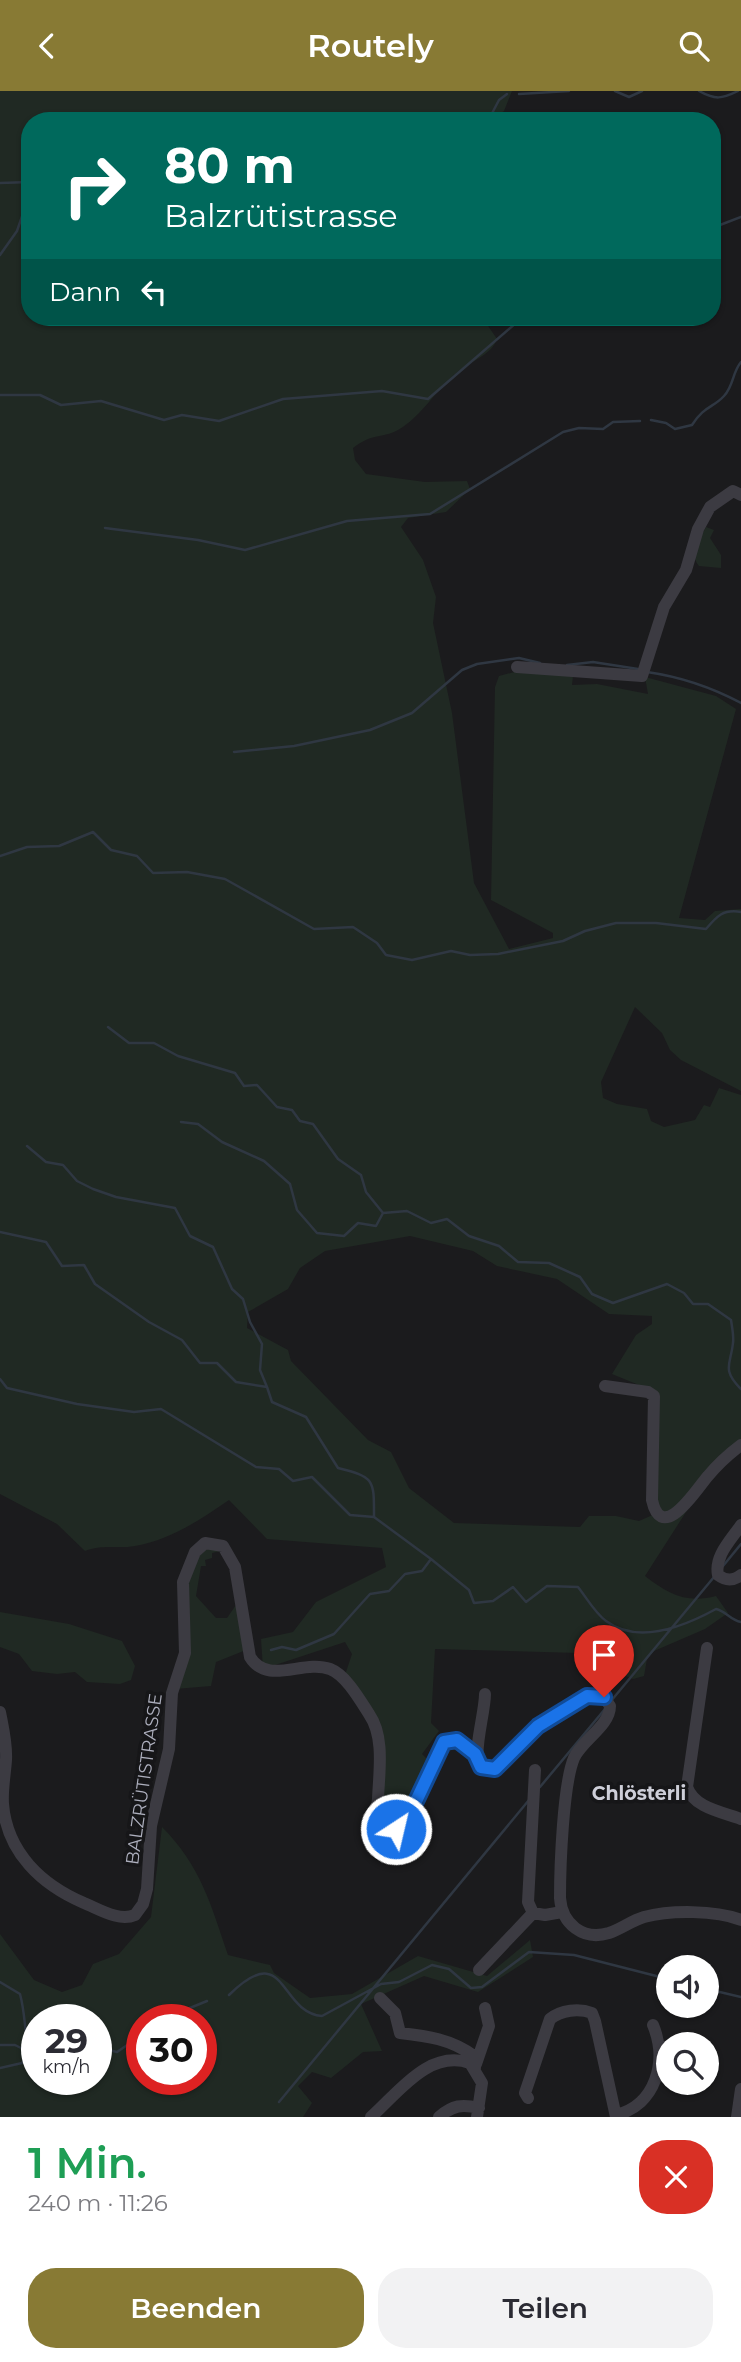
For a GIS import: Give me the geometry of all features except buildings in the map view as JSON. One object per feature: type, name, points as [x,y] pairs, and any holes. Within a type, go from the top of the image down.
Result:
[{"type":"street","points":[[517,667],[642,676],[664,607],[686,570],[698,529],[710,507],[727,493],[733,491],[741,495]]},
{"type":"street","points":[[605,1386],[649,1392],[654,1396],[652,1500],[654,1509],[660,1515],[670,1516],[680,1511],[707,1477],[741,1445]]},
{"type":"street","points":[[741,1525],[718,1559],[717,1567],[724,1579],[732,1580],[741,1575]]},
{"type":"street","name":"BALZRÜTISTRASSE","points":[[0,1712],[6,1747],[3,1805],[15,1843],[25,1862],[43,1880],[80,1901],[120,1917],[135,1915],[144,1904],[151,1826],[169,1749],[172,1693],[185,1653],[183,1582],[195,1552],[205,1543],[223,1546],[233,1560],[250,1657],[254,1665],[262,1671],[272,1672],[296,1668],[330,1669],[340,1675],[371,1716],[378,1734],[377,1813],[383,1826],[391,1830],[403,1824],[444,1742],[457,1740],[475,1754]]},
{"type":"street","points":[[707,1648],[687,1787],[694,1800],[741,1819]]},
{"type":"street","points":[[485,1694],[484,1718],[475,1754],[481,1767],[495,1769],[527,1735],[587,1696],[600,1696],[609,1703],[609,1715],[583,1744],[570,1770],[560,1882],[562,1912],[574,1928],[596,1935],[653,1916],[714,1913],[741,1920]]},
{"type":"street","points":[[533,1913],[528,1902],[528,1882],[535,1770]]},
{"type":"street","points":[[533,1913],[545,1915],[562,1912]]},
{"type":"street","points":[[479,1970],[533,1913]]},
{"type":"street","points":[[380,1998],[395,2013],[400,2033],[424,2034],[467,2050],[474,2056],[475,2068]]},
{"type":"street","points":[[475,2068],[489,2026],[485,2008]]},
{"type":"street","points":[[528,2098],[525,2093],[550,2019],[562,2013],[588,2011],[592,2013],[595,2021],[616,2116],[632,2111],[642,2104],[649,2093],[659,2048],[653,2025]]},
{"type":"street","points":[[371,2117],[429,2065],[441,2059],[457,2058],[470,2063],[482,2083],[478,2112],[463,2104],[450,2108],[439,2117]]},
{"type":"street","points":[[737,2117],[741,2089]]},
{"type":"shaded area","points":[[0,91],[512,91],[503,112],[21,112],[21,326],[488,326],[497,339],[486,353],[452,377],[407,424],[392,433],[366,440],[353,448],[355,460],[366,474],[425,482],[467,481],[470,489],[446,512],[408,518],[401,527],[423,560],[436,597],[433,623],[452,713],[474,883],[509,949],[553,938],[553,933],[491,900],[495,687],[499,676],[518,671],[573,676],[572,685],[597,684],[648,694],[645,677],[716,696],[736,709],[679,918],[705,920],[715,911],[741,909],[741,1091],[681,1060],[670,1050],[662,1033],[635,1007],[601,1082],[603,1098],[617,1104],[647,1109],[651,1121],[664,1127],[695,1120],[704,1105],[710,1107],[719,1088],[741,1095],[741,1442],[722,1459],[677,1510],[669,1514],[659,1512],[654,1503],[658,1396],[651,1390],[612,1374],[636,1335],[652,1324],[652,1316],[609,1314],[557,1279],[497,1266],[473,1251],[410,1236],[325,1251],[300,1268],[288,1289],[248,1312],[247,1328],[288,1350],[291,1361],[368,1440],[391,1452],[409,1488],[454,1523],[580,1527],[589,1516],[616,1516],[639,1521],[655,1514],[670,1518],[695,1498],[645,1576],[678,1596],[696,1599],[716,1596],[728,1613],[705,1629],[654,1651],[647,1659],[644,1676],[633,1679],[621,1674],[613,1654],[435,1649],[431,1723],[439,1731],[422,1754],[430,1762],[412,1808],[400,1822],[392,1826],[382,1822],[379,1811],[379,1724],[344,1678],[352,1654],[345,1642],[263,1669],[261,1639],[293,1632],[316,1602],[386,1567],[382,1548],[267,1539],[229,1500],[196,1522],[160,1539],[135,1546],[85,1551],[57,1524],[0,1494]]},
{"type":"shaded area","points":[[706,527],[714,530],[710,538],[721,555],[721,568],[699,566],[694,556]]},
{"type":"shaded area","points":[[204,1546],[224,1550],[212,1553],[212,1558],[205,1560],[206,1566],[201,1566],[196,1596],[216,1618],[227,1618],[236,1605],[246,1650],[216,1662],[211,1686],[175,1689],[181,1672],[184,1588]]},
{"type":"shaded area","points":[[0,1612],[69,1624],[122,1641],[135,1666],[131,1680],[120,1684],[87,1682],[75,1672],[57,1674],[32,1671],[19,1654],[0,1647]]},
{"type":"shaded area","points":[[162,1827],[196,1871],[228,1955],[270,1965],[274,1973],[310,1998],[352,1994],[418,1956],[487,1976],[530,1940],[533,1957],[478,1992],[424,1976],[361,2004],[382,2051],[363,2052],[331,2078],[312,2072],[298,2086],[312,2103],[303,2117],[0,2117],[0,1934],[34,1980],[62,1992],[82,1985],[93,1964],[119,1954],[151,1917]]},
{"type":"waterway","points":[[519,94],[569,91]]},
{"type":"waterway","points":[[615,91],[629,97],[642,91]]},
{"type":"waterway","points":[[699,91],[719,97],[738,91]]},
{"type":"waterway","points":[[493,112],[499,100],[507,94]]},
{"type":"waterway","points":[[0,183],[21,182]]},
{"type":"waterway","points":[[721,225],[741,217]]},
{"type":"waterway","points":[[0,255],[17,231],[21,219]]},
{"type":"waterway","points":[[0,395],[40,395],[61,405],[101,401],[164,420],[182,415],[219,421],[283,399],[382,391],[428,399],[513,326]]},
{"type":"waterway","points":[[651,420],[666,423],[675,429],[692,425],[701,414],[724,396],[741,362]]},
{"type":"waterway","points":[[105,528],[198,540],[245,550],[347,521],[430,514],[563,432],[579,428],[603,429],[613,422],[640,421]]},
{"type":"waterway","points":[[234,752],[294,746],[370,730],[412,713],[462,670],[477,664],[519,658],[540,663]]},
{"type":"waterway","points":[[567,665],[593,662],[638,669]]},
{"type":"waterway","points":[[647,672],[696,683],[741,703]]},
{"type":"waterway","points":[[0,856],[27,847],[59,846],[93,832],[111,850],[137,856],[153,873],[187,872],[225,879],[314,929],[353,927],[377,943],[386,955],[412,960],[451,951],[470,955],[498,954],[563,941],[585,931],[616,923],[656,923],[706,929],[721,915],[741,912]]},
{"type":"waterway","points":[[108,1027],[129,1043],[154,1043],[178,1056],[235,1073],[244,1086],[257,1085],[277,1107],[292,1110],[300,1121],[313,1124],[338,1159],[361,1175],[366,1192],[383,1213]]},
{"type":"waterway","points":[[181,1122],[198,1124],[222,1142],[264,1161],[290,1184],[297,1210],[317,1233],[344,1236],[358,1223],[376,1226],[383,1213]]},
{"type":"waterway","points":[[27,1146],[46,1162],[63,1165],[77,1181],[93,1189],[116,1197],[175,1208],[190,1236],[213,1247],[232,1289],[243,1299],[250,1322],[262,1344],[260,1370],[267,1387]]},
{"type":"waterway","points":[[383,1213],[407,1211],[431,1223],[447,1219],[469,1236],[499,1246],[518,1262],[549,1263],[580,1277],[592,1294],[613,1303],[667,1284],[684,1293],[693,1304],[708,1304],[731,1320],[733,1340],[729,1371],[741,1389]]},
{"type":"waterway","points":[[0,1232],[46,1242],[62,1266],[84,1265],[95,1284],[149,1322],[182,1340],[200,1363],[217,1363],[236,1382],[267,1387],[272,1402],[306,1417],[338,1468],[359,1474],[370,1482],[374,1495],[374,1517]]},
{"type":"waterway","points":[[0,1379],[7,1388],[77,1404],[134,1412],[161,1409],[256,1467],[279,1469],[293,1481],[312,1477],[350,1515],[374,1517],[431,1559],[469,1590],[474,1603],[493,1601],[513,1587],[526,1602],[547,1586],[578,1587],[606,1621],[632,1632],[676,1627],[716,1609],[741,1622]]},
{"type":"waterway","points":[[723,1566],[741,1544]]},
{"type":"waterway","points":[[271,1650],[282,1647],[296,1650],[334,1634],[370,1594],[389,1591],[405,1574],[422,1571],[431,1559]]},
{"type":"waterway","points":[[611,1701],[714,1577]]},
{"type":"waterway","points":[[540,1787],[605,1709]]},
{"type":"waterway","points":[[279,2102],[529,1800]]},
{"type":"waterway","points":[[229,1995],[248,1979],[262,1974],[272,1976],[308,2012],[322,2016],[381,1984],[399,1982],[432,1965],[449,1969],[471,1988],[482,1987],[529,1952],[574,1955],[656,1976]]},
{"type":"waterway","points":[[0,1982],[20,1994],[22,2004]]},
{"type":"waterway","points":[[719,1992],[741,1997]]},
{"type":"waterway","points":[[200,2004],[207,2001]]},
{"type":"waterway","points":[[0,2045],[15,2045],[29,2052],[22,2063],[0,2068]]},
{"type":"waterway","points":[[112,2051],[117,2052],[126,2046]]},
{"type":"district","name":"Chlösterli","points":[[639,1793]]},
{"type":"route","points":[[396,1829],[410,1814],[438,1748],[444,1742],[457,1740],[475,1754],[481,1767],[487,1770],[499,1768],[519,1743],[538,1726],[591,1694],[604,1697]]}]
